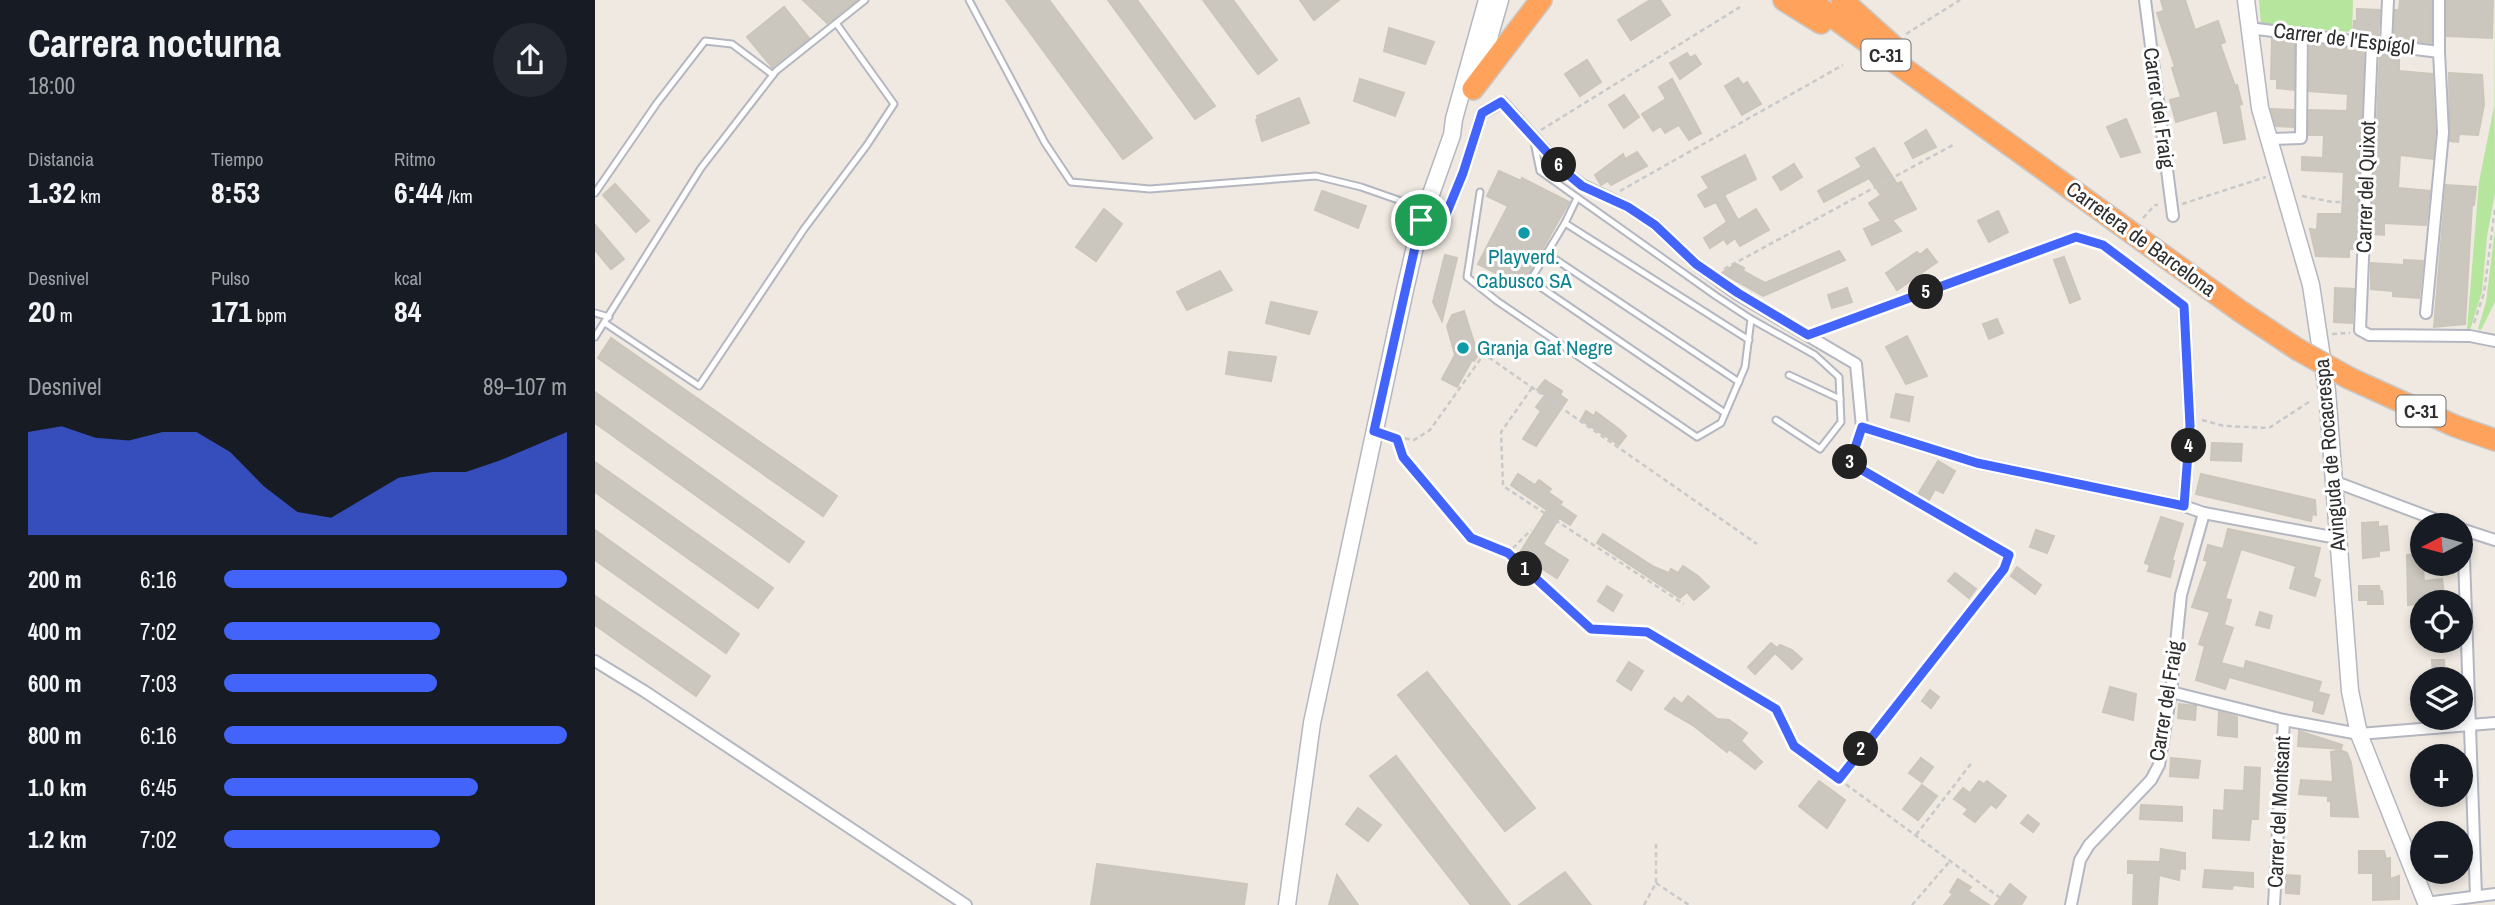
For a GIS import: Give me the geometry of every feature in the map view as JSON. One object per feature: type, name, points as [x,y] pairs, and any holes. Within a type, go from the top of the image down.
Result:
[{"type":"highway","points":[[1473,89],[1541,0]]},
{"type":"highway","points":[[1784,0],[1963,110]]},
{"type":"highway","name":"Carretera de Barcelona","points":[[1809,0],[2240,311],[2297,349],[2349,378],[2431,416],[2495,440]]},
{"type":"highway","points":[[1842,0],[1963,110]]},
{"type":"street","points":[[1287,905],[1312,723],[1374,431],[1423,215],[1451,135],[1487,0]]},
{"type":"street","points":[[1451,135],[1457,130],[1487,53],[1500,0]]},
{"type":"street","name":"Carrer del Fraig","points":[[2145,0],[2172,211]]},
{"type":"street","name":"Avinguda de Rocacrespa","points":[[2246,0],[2260,108],[2311,285],[2327,391],[2350,691],[2359,734],[2426,904]]},
{"type":"street","points":[[2386,45],[2388,0]]},
{"type":"street","points":[[2426,313],[2443,133],[2439,0]]},
{"type":"street","name":"Carrer de l'Espígol","points":[[2249,28],[2439,52]]},
{"type":"street","points":[[2269,139],[2301,138],[2302,33]]},
{"type":"street","name":"Carrer del Quixot","points":[[2360,330],[2372,44]]},
{"type":"street","points":[[1423,215],[1440,229],[1463,173],[1482,113],[1501,102],[1564,171],[1582,186],[1628,207],[1655,225],[1696,264],[1738,293],[1856,364],[1862,427],[1977,463],[2184,506],[2204,513],[2337,538]]},
{"type":"street","points":[[2184,306],[2190,417],[2184,506]]},
{"type":"street","points":[[2360,330],[2369,335],[2470,336],[2495,341]]},
{"type":"street","points":[[2333,481],[2418,513]]},
{"type":"street","name":"Carrer del Fraig","points":[[2071,905],[2080,860],[2089,845],[2151,780],[2158,765],[2171,692],[2181,595],[2204,513]]},
{"type":"street","points":[[2473,533],[2495,540]]},
{"type":"street","points":[[2464,576],[2468,667]]},
{"type":"street","points":[[595,661],[645,691],[966,905]]},
{"type":"street","points":[[2171,692],[2284,720],[2359,734],[2415,730]]},
{"type":"street","name":"Carrer del Montsant","points":[[2274,905],[2284,720]]},
{"type":"street","points":[[2473,726],[2495,723]]},
{"type":"street","points":[[2471,730],[2476,896]]},
{"type":"street","points":[[2426,904],[2495,894]]},
{"type":"lane","points":[[595,337],[701,168],[773,75],[865,0]]},
{"type":"lane","points":[[969,0],[1045,144],[1071,182],[1150,189],[1316,176],[1361,187],[1423,215]]},
{"type":"lane","points":[[595,313],[699,386],[804,229],[894,104],[836,23]]},
{"type":"lane","points":[[595,193],[657,103],[705,41],[732,44],[773,75]]},
{"type":"lane","points":[[1533,136],[1540,171],[1751,319],[1815,355],[1839,377],[1841,422],[1821,449],[1776,420]]},
{"type":"lane","points":[[1480,192],[1467,277],[1497,301],[1697,437],[1721,423],[1745,367],[1751,319]]},
{"type":"lane","points":[[1577,198],[1533,276],[1539,286],[1725,413]]},
{"type":"lane","points":[[1565,223],[1749,340]]},
{"type":"lane","points":[[1546,253],[1739,382]]},
{"type":"lane","points":[[1789,375],[1840,400]]},
{"type":"path","points":[[1897,39],[1960,0]]},
{"type":"path","points":[[1533,136],[1740,7]]},
{"type":"path","points":[[1608,198],[1843,65]]},
{"type":"path","points":[[1712,275],[1953,145]]},
{"type":"path","points":[[2172,211],[2279,173]]},
{"type":"path","points":[[2285,194],[2332,202],[2365,202]]},
{"type":"path","points":[[2470,336],[2484,293],[2495,208]]},
{"type":"path","points":[[1808,335],[2076,237],[2103,245],[2184,306]]},
{"type":"path","points":[[2328,334],[2344,335],[2360,330]]},
{"type":"path","points":[[1374,431],[1397,439],[1414,440],[1430,430],[1484,354],[1757,544]]},
{"type":"path","points":[[1532,388],[1501,432],[1503,486],[1685,604]]},
{"type":"path","points":[[2190,417],[2224,426],[2269,428],[2327,391]]},
{"type":"path","points":[[1839,779],[2004,569],[2009,555],[1850,463],[1862,427]]},
{"type":"path","points":[[1397,439],[1403,457],[1471,538],[1508,553],[1591,629],[1647,632],[1776,709],[1794,746],[2010,905]]},
{"type":"path","points":[[1508,553],[1531,530]]},
{"type":"path","points":[[1916,835],[1973,761]]},
{"type":"path","points":[[1644,905],[1656,883],[1655,844]]},
{"type":"path","points":[[1912,905],[1950,861]]},
{"type":"path","points":[[1656,883],[1689,905]]},
{"type":"green space","points":[[2259,0],[2353,0],[2352,32],[2261,24]]},
{"type":"green space","points":[[2494,0],[2495,193],[2487,237],[2482,292],[2470,330],[2467,329],[2479,182],[2494,107]]},
{"type":"green space","points":[[2495,229],[2495,302],[2481,330],[2478,329],[2486,302]]},
{"type":"building","points":[[803,0],[857,0],[827,23]]},
{"type":"building","points":[[1006,0],[1049,0],[1152,138],[1123,159]]},
{"type":"building","points":[[1108,0],[1137,0],[1215,106],[1195,119]]},
{"type":"building","points":[[1203,0],[1233,0],[1277,60],[1258,74]]},
{"type":"building","points":[[1300,0],[1339,0],[1314,20]]},
{"type":"building","points":[[1650,0],[1660,0],[1670,15],[1631,40],[1618,20]]},
{"type":"building","points":[[2161,0],[2185,0],[2195,30],[2218,21],[2225,42],[2220,44],[2242,104],[2239,105],[2245,139],[2224,143],[2217,110],[2176,122],[2170,100],[2181,97],[2172,68],[2175,67],[2157,13],[2164,11]]},
{"type":"building","points":[[2400,0],[2431,0],[2431,43],[2394,38],[2395,10],[2399,10]]},
{"type":"building","points":[[2447,0],[2493,0],[2492,38],[2447,36]]},
{"type":"building","points":[[784,7],[809,38],[772,67],[747,37]]},
{"type":"building","points":[[2357,9],[2380,10],[2378,36],[2353,33]]},
{"type":"building","points":[[1389,28],[1434,42],[1425,64],[1384,51]]},
{"type":"building","points":[[2272,39],[2294,42],[2294,90],[2277,88],[2277,79],[2271,79]]},
{"type":"building","points":[[2310,44],[2364,50],[2356,249],[2349,249],[2349,257],[2316,256],[2310,229],[2317,230],[2318,214],[2342,214],[2344,172],[2302,170],[2302,157],[2323,158],[2324,135],[2309,135],[2309,110],[2347,111],[2348,94],[2309,91]]},
{"type":"building","points":[[2380,52],[2399,55],[2399,71],[2432,74],[2435,133],[2433,159],[2400,155],[2398,188],[2430,191],[2426,225],[2384,223],[2384,235],[2372,234]]},
{"type":"building","points":[[1687,53],[1690,58],[1695,55],[1701,64],[1680,79],[1670,63]]},
{"type":"building","points":[[1587,60],[1601,82],[1580,96],[1565,74]]},
{"type":"building","points":[[2449,73],[2482,75],[2484,105],[2478,135],[2459,134],[2458,142],[2450,141]]},
{"type":"building","points":[[1738,78],[1743,85],[1747,82],[1761,104],[1742,115],[1725,86]]},
{"type":"building","points":[[1360,79],[1404,93],[1395,116],[1354,101]]},
{"type":"building","points":[[1672,79],[1701,133],[1689,140],[1679,125],[1665,133],[1661,126],[1653,131],[1642,114],[1666,99],[1659,87]]},
{"type":"building","points":[[1624,95],[1639,117],[1624,128],[1609,105]]},
{"type":"building","points":[[1299,98],[1309,123],[1262,141],[1257,116]]},
{"type":"building","points":[[2271,109],[2293,110],[2293,127],[2276,126]]},
{"type":"building","points":[[2126,119],[2140,152],[2121,157],[2107,127]]},
{"type":"building","points":[[1926,130],[1936,147],[1913,158],[1905,143]]},
{"type":"building","points":[[1874,148],[1897,184],[1901,182],[1916,209],[1892,220],[1901,231],[1872,245],[1864,229],[1881,221],[1869,203],[1881,195],[1869,178],[1824,202],[1818,191],[1862,167],[1856,158]]},
{"type":"building","points":[[1637,152],[1647,166],[1611,185],[1608,181],[1601,185],[1595,175],[1623,154],[1625,159]]},
{"type":"building","points":[[1745,155],[1756,179],[1724,195],[1738,220],[1756,209],[1769,230],[1740,246],[1735,238],[1727,244],[1724,239],[1710,248],[1704,238],[1727,222],[1716,202],[1705,207],[1698,195],[1709,188],[1702,177]]},
{"type":"building","points":[[1794,164],[1802,177],[1781,190],[1773,177]]},
{"type":"building","name":"Playverd. Cabusco SA","points":[[1499,171],[1521,181],[1522,178],[1569,202],[1529,273],[1525,288],[1478,264],[1508,206],[1487,196]]},
{"type":"building","points":[[615,184],[649,221],[636,232],[603,195]]},
{"type":"building","points":[[2446,185],[2476,187],[2472,205],[2465,324],[2434,327]]},
{"type":"building","points":[[1322,191],[1366,206],[1358,228],[1315,210]]},
{"type":"building","points":[[1104,209],[1122,224],[1096,261],[1076,247]]},
{"type":"building","points":[[1998,211],[2008,232],[1989,242],[1978,221]]},
{"type":"building","points":[[595,225],[624,259],[611,269],[595,250]]},
{"type":"building","points":[[1927,249],[1937,262],[1897,290],[1886,273],[1917,252],[1920,255]]},
{"type":"building","points":[[1839,251],[1845,260],[1763,296],[1722,273],[1736,264],[1765,283]]},
{"type":"building","points":[[1445,255],[1457,258],[1442,321],[1433,302]]},
{"type":"building","points":[[2064,257],[2080,299],[2070,303],[2054,260]]},
{"type":"building","points":[[2404,260],[2423,261],[2419,298],[2393,296],[2393,291],[2371,289],[2371,263],[2404,265]]},
{"type":"building","points":[[1220,271],[1232,290],[1187,310],[1177,292]]},
{"type":"building","points":[[1847,288],[1852,302],[1832,308],[1828,295]]},
{"type":"building","points":[[2335,288],[2354,289],[2352,323],[2334,322]]},
{"type":"building","points":[[1271,302],[1317,312],[1309,334],[1266,323]]},
{"type":"building","name":"Granja Gat Negre","points":[[1464,311],[1478,355],[1472,360],[1457,387],[1442,379],[1455,355],[1447,326],[1452,315]]},
{"type":"building","points":[[1997,319],[2003,333],[1989,339],[1983,324]]},
{"type":"building","points":[[1907,336],[1927,376],[1906,384],[1886,347]]},
{"type":"building","points":[[611,338],[837,496],[823,516],[598,358]]},
{"type":"building","points":[[1229,352],[1276,357],[1271,381],[1226,374]]},
{"type":"building","points":[[1545,380],[1562,391],[1560,395],[1567,400],[1536,446],[1523,439],[1541,411],[1536,407],[1545,395],[1537,390]]},
{"type":"building","points":[[595,392],[804,542],[789,562],[595,423]]},
{"type":"building","points":[[1896,394],[1913,397],[1909,421],[1891,417]]},
{"type":"building","points":[[1586,411],[1594,416],[1596,412],[1626,436],[1619,445],[1581,420]]},
{"type":"building","points":[[2212,443],[2242,444],[2241,461],[2211,460]]},
{"type":"building","points":[[1938,461],[1955,471],[1943,493],[1935,489],[1928,502],[1917,496]]},
{"type":"building","points":[[595,462],[773,588],[758,608],[595,492]]},
{"type":"building","points":[[1518,474],[1535,485],[1539,480],[1551,489],[1548,492],[1562,502],[1560,505],[1576,516],[1570,525],[1559,518],[1543,544],[1568,560],[1557,578],[1519,554],[1547,510],[1511,485]]},
{"type":"building","points":[[2201,474],[2315,500],[2316,515],[2312,514],[2311,521],[2196,494]]},
{"type":"building","points":[[2161,517],[2183,524],[2172,560],[2174,561],[2170,577],[2148,571],[2150,565],[2145,563]]},
{"type":"building","points":[[2378,522],[2378,527],[2387,526],[2389,550],[2379,551],[2379,556],[2363,558],[2362,523]]},
{"type":"building","points":[[2228,529],[2320,548],[2313,577],[2320,580],[2315,596],[2290,588],[2296,566],[2241,549],[2225,599],[2231,600],[2224,625],[2233,628],[2221,663],[2244,669],[2246,661],[2321,682],[2318,692],[2329,695],[2323,714],[2313,711],[2315,701],[2229,677],[2225,689],[2196,680],[2205,646],[2199,644],[2210,612],[2192,607],[2208,561],[2204,560],[2208,545],[2223,549]]},
{"type":"building","points":[[595,530],[739,634],[726,653],[595,560]]},
{"type":"building","points":[[2036,530],[2054,536],[2047,553],[2030,547]]},
{"type":"building","points":[[1603,534],[1654,567],[1669,573],[1671,569],[1678,573],[1683,566],[1709,587],[1694,600],[1687,592],[1680,598],[1597,543]]},
{"type":"building","points":[[2407,555],[2410,555],[2410,576],[2424,576],[2424,581],[2442,579],[2443,590],[2410,590],[2408,605]]},
{"type":"building","points":[[2017,567],[2041,585],[2035,594],[2011,576]]},
{"type":"building","points":[[1955,573],[1976,589],[1969,598],[1948,581]]},
{"type":"building","points":[[1607,586],[1622,595],[1613,611],[1598,601]]},
{"type":"building","points":[[2359,586],[2379,586],[2383,604],[2368,604],[2368,600],[2359,600]]},
{"type":"building","points":[[595,596],[710,676],[696,696],[595,625]]},
{"type":"building","points":[[2260,612],[2272,616],[2269,628],[2256,625]]},
{"type":"building","points":[[1771,643],[1777,648],[1780,645],[1792,650],[1802,659],[1792,669],[1775,653],[1755,674],[1748,667]]},
{"type":"building","points":[[2432,660],[2444,660],[2444,667],[2432,667]]},
{"type":"building","points":[[1629,662],[1643,671],[1631,690],[1617,681]]},
{"type":"building","points":[[1427,672],[1535,808],[1505,831],[1398,695]]},
{"type":"building","points":[[2110,687],[2136,694],[2133,720],[2103,712]]},
{"type":"building","points":[[1930,690],[1939,697],[1931,708],[1922,701]]},
{"type":"building","points":[[1688,696],[1717,719],[1729,720],[1747,733],[1741,741],[1762,762],[1755,769],[1729,749],[1727,752],[1694,726],[1665,709],[1674,698],[1682,704]]},
{"type":"building","points":[[2179,704],[2196,706],[2195,720],[2178,718]]},
{"type":"building","points":[[2219,712],[2237,717],[2237,737],[2218,735]]},
{"type":"building","points":[[2299,731],[2342,745],[2341,749],[2298,746]]},
{"type":"building","points":[[2340,750],[2347,753],[2351,763],[2358,817],[2331,816],[2331,801],[2328,801],[2328,796],[2299,794],[2301,780],[2333,782],[2331,752]]},
{"type":"building","points":[[1396,756],[1510,905],[1471,905],[1370,776]]},
{"type":"building","points":[[1921,758],[1933,767],[1922,782],[1909,773]]},
{"type":"building","points":[[2171,758],[2200,761],[2198,778],[2170,776]]},
{"type":"building","points":[[2245,767],[2260,768],[2258,819],[2251,819],[2249,840],[2213,838],[2214,810],[2224,811],[2225,790],[2244,791]]},
{"type":"building","points":[[1819,781],[1845,800],[1827,828],[1799,806]]},
{"type":"building","points":[[1979,781],[1984,784],[1987,781],[2006,796],[1996,808],[1991,804],[1975,822],[1964,814],[1968,809],[1954,799],[1963,788],[1970,793]]},
{"type":"building","points":[[1922,785],[1937,796],[1918,820],[1903,809]]},
{"type":"building","points":[[2141,805],[2182,807],[2182,821],[2140,819]]},
{"type":"building","points":[[1358,808],[1381,825],[1368,841],[1346,824]]},
{"type":"building","points":[[2028,815],[2039,824],[2033,832],[2021,823]]},
{"type":"building","points":[[2161,849],[2185,853],[2185,869],[2180,868],[2179,880],[2159,875],[2157,905],[2133,905],[2134,873],[2128,873],[2128,861],[2160,862]]},
{"type":"building","points":[[2359,851],[2384,851],[2386,859],[2390,858],[2390,879],[2399,876],[2399,899],[2373,900],[2373,873],[2359,873]]},
{"type":"building","points":[[1097,864],[1247,884],[1244,905],[1091,905]]},
{"type":"building","points":[[2205,870],[2253,873],[2253,887],[2203,887]]},
{"type":"building","points":[[1565,872],[1591,905],[1519,905]]},
{"type":"building","points":[[1337,875],[1358,905],[1329,905]]},
{"type":"building","points":[[2286,875],[2300,876],[2299,894],[2286,893]]},
{"type":"building","points":[[1958,879],[1971,887],[1968,891],[1989,905],[1944,905],[1953,894],[1950,892]]},
{"type":"building","points":[[2010,884],[2026,897],[2021,905],[1995,905]]},
{"type":"place","name":"Playverd. Cabusco SA","points":[[1524,233]]},
{"type":"place","name":"Granja Gat Negre","points":[[1463,348]]},
{"type":"route","points":[[1501,102],[1564,171],[1582,186],[1628,207],[1655,225],[1696,264],[1808,335],[2076,237],[2103,245],[2184,306],[2190,426],[2184,506],[1977,463],[1862,427],[1850,463],[2009,555],[2004,569],[1839,779],[1794,746],[1776,709],[1647,632],[1591,629],[1508,553],[1471,538],[1403,457],[1397,439],[1374,431],[1421,220],[1440,229],[1463,173],[1482,113],[1501,102]]}]
